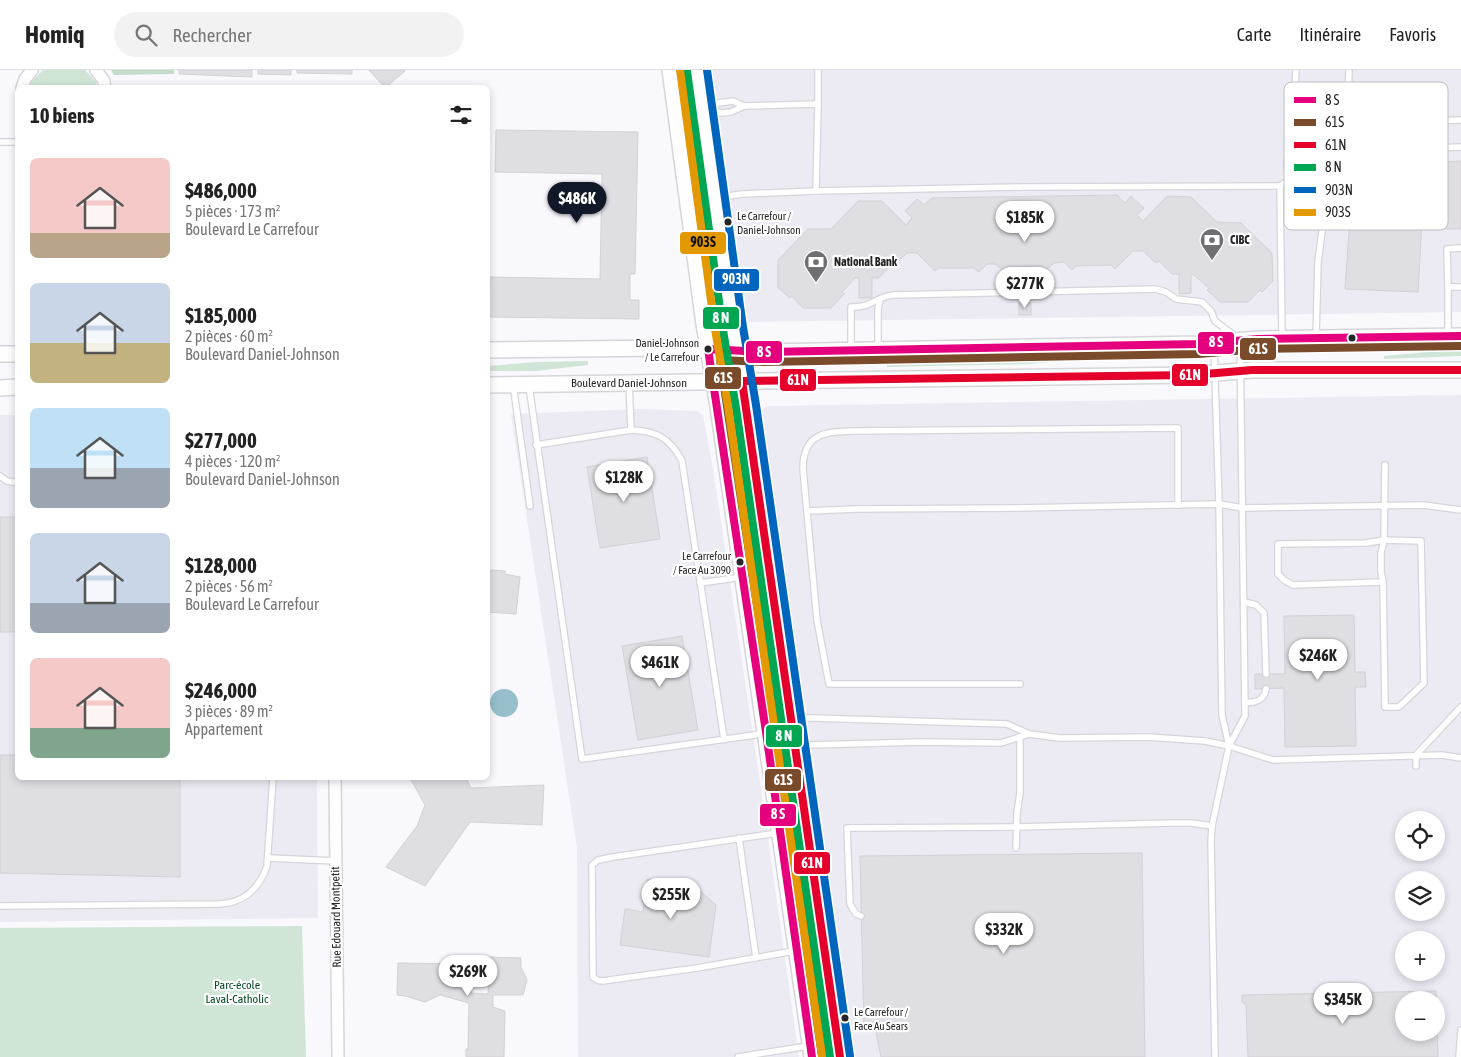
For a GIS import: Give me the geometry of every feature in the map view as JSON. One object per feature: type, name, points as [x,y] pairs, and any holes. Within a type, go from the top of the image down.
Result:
[{"type":"street","points":[[23,85],[32,70]]},
{"type":"street","points":[[96,70],[105,85]]},
{"type":"street","points":[[670,70],[708,349],[742,577],[762,735],[780,832],[811,1051]]},
{"type":"street","points":[[697,70],[714,198],[840,1057]]},
{"type":"street","points":[[490,350],[878,350],[1316,338],[1455,337]]},
{"type":"street","points":[[0,354],[15,354]]},
{"type":"street","name":"Boulevard Daniel-Johnson","points":[[490,385],[998,378],[1358,369],[1461,370]]},
{"type":"street","points":[[0,388],[15,388]]},
{"type":"street","name":"Rue Edouard Montpetit","points":[[335,780],[338,1057]]},
{"type":"lane","points":[[816,191],[818,70]]},
{"type":"lane","points":[[674,102],[702,106],[722,113],[731,112],[744,106]]},
{"type":"lane","points":[[702,106],[733,102],[744,106],[818,104]]},
{"type":"lane","points":[[1448,120],[1461,120]]},
{"type":"lane","points":[[0,142],[15,142]]},
{"type":"lane","points":[[1448,147],[1461,147]]},
{"type":"lane","points":[[714,198],[742,194],[816,191],[1023,187],[1280,186],[1284,183]]},
{"type":"lane","points":[[1280,186],[1282,339]]},
{"type":"lane","points":[[1316,338],[1318,262],[1322,230]]},
{"type":"lane","points":[[1455,337],[1448,287],[1447,248],[1461,248]]},
{"type":"lane","points":[[1448,287],[1461,287]]},
{"type":"lane","points":[[851,350],[851,307],[865,307],[893,295],[1156,289],[1176,299],[1202,302],[1211,311],[1215,321],[1240,340],[1245,716],[1229,746],[1212,826],[1210,851],[1215,1057]]},
{"type":"lane","points":[[878,350],[878,309],[880,299]]},
{"type":"lane","points":[[1214,342],[1219,504],[1222,718],[1229,746]]},
{"type":"lane","points":[[629,382],[631,430]]},
{"type":"lane","points":[[513,384],[530,506]]},
{"type":"lane","points":[[529,384],[582,759],[762,735],[805,718],[1007,724],[1029,734],[1077,739],[1148,737],[1205,741],[1229,746],[1272,760],[1386,758],[1416,755],[1450,755],[1461,758]]},
{"type":"lane","points":[[1020,684],[829,684],[817,620],[803,460],[809,446],[826,432],[1178,428],[1178,505]]},
{"type":"lane","points":[[536,444],[631,430],[646,431],[662,437],[670,444],[682,461],[724,739]]},
{"type":"lane","points":[[1383,582],[1293,585],[1278,574],[1278,544],[1366,543],[1384,540],[1421,541],[1424,683],[1398,707],[1385,707],[1383,582],[1381,553],[1384,540],[1385,464]]},
{"type":"lane","points":[[0,476],[7,481],[15,482]]},
{"type":"lane","points":[[808,512],[856,509],[1219,504],[1243,508],[1423,505],[1461,510]]},
{"type":"lane","points":[[700,583],[742,577]]},
{"type":"lane","points":[[1244,602],[1256,605],[1264,613],[1266,674]]},
{"type":"lane","points":[[1245,703],[1259,701],[1264,696],[1266,688]]},
{"type":"lane","points":[[1416,766],[1416,755],[1461,707]]},
{"type":"lane","points":[[762,735],[808,745],[920,742],[1001,743],[1029,734]]},
{"type":"lane","points":[[1016,848],[1020,792],[1020,737]]},
{"type":"lane","points":[[0,906],[237,902],[251,892],[264,874],[268,858],[273,780]]},
{"type":"lane","points":[[861,916],[856,914],[850,904],[847,828],[1016,827],[1172,823],[1212,826]]},
{"type":"lane","points":[[780,832],[613,857],[594,862],[592,865],[593,977],[602,981],[823,946]]},
{"type":"lane","points":[[739,838],[756,958]]},
{"type":"lane","points":[[268,858],[336,861]]},
{"type":"lane","points":[[1459,1057],[1461,1030]]},
{"type":"lane","points":[[738,1057],[811,1051]]},
{"type":"shaded area","points":[[705,70],[1461,70],[1461,312],[750,322],[743,313],[722,171],[720,171]]},
{"type":"shaded area","points":[[1461,395],[1461,1057],[852,1057],[811,771],[812,764],[805,700],[800,694],[759,416],[766,407]]},
{"type":"shaded area","points":[[641,409],[697,411],[703,415],[713,469],[755,747],[799,1057],[578,1057],[577,848],[511,414]]},
{"type":"shaded area","points":[[0,415],[15,415],[15,780],[317,780],[318,918],[0,922]]},
{"type":"green space","points":[[43,70],[85,70],[97,85],[31,85],[32,81]]},
{"type":"green space","points":[[111,70],[174,70],[174,74],[114,75]]},
{"type":"green space","points":[[691,124],[695,125],[703,186],[701,187],[687,128]]},
{"type":"green space","points":[[1461,349],[1461,356],[1384,359],[1384,356]]},
{"type":"green space","points":[[1102,355],[1102,357],[1029,364],[887,367],[887,364],[945,358]]},
{"type":"green space","points":[[588,361],[588,365],[536,371],[490,371],[490,366],[536,362]]},
{"type":"green space","name":"Parc-école Laval-Catholic","points":[[302,926],[306,1057],[0,1057],[0,928]]},
{"type":"water","points":[[504,689],[514,693],[518,703],[514,713],[504,717],[494,713],[490,703],[494,693]]},
{"type":"building","points":[[179,70],[252,70],[252,77],[179,74]]},
{"type":"building","points":[[258,70],[291,70],[291,75],[258,74]]},
{"type":"building","points":[[297,70],[352,70],[352,74],[297,73]]},
{"type":"building","points":[[369,70],[405,71],[389,85],[382,85]]},
{"type":"building","points":[[496,130],[638,132],[635,274],[630,274],[630,300],[639,300],[639,319],[490,317],[490,277],[600,279],[602,174],[495,172]]},
{"type":"building","points":[[1461,161],[1461,229],[1448,229],[1448,162]]},
{"type":"building","points":[[1117,195],[1125,203],[1131,196],[1144,208],[1137,215],[1143,221],[1167,196],[1191,197],[1217,222],[1241,223],[1272,253],[1273,281],[1248,302],[1220,302],[1207,290],[1209,288],[1191,274],[1191,293],[1179,294],[1179,274],[1172,274],[1159,261],[1156,263],[1143,251],[1133,251],[1115,269],[1111,265],[1076,266],[1072,270],[1064,262],[1054,263],[1046,270],[1042,266],[1007,267],[1004,271],[995,264],[987,264],[979,272],[974,268],[939,268],[935,271],[917,253],[907,253],[894,266],[892,264],[879,278],[872,278],[872,298],[859,298],[859,278],[855,278],[831,308],[803,308],[792,296],[790,298],[778,288],[778,260],[808,229],[831,229],[858,201],[882,201],[906,225],[912,218],[905,211],[917,199],[924,205],[932,198]]},
{"type":"building","points":[[1349,230],[1421,230],[1418,292],[1345,289]]},
{"type":"building","points":[[1019,303],[1031,303],[1031,315],[1019,315]]},
{"type":"building","points":[[647,457],[660,539],[600,548],[587,467]]},
{"type":"building","points":[[0,517],[15,517],[15,632],[0,632]]},
{"type":"building","points":[[491,570],[505,571],[505,574],[520,577],[516,614],[490,612]]},
{"type":"building","points":[[1354,615],[1355,672],[1365,672],[1366,687],[1355,687],[1356,746],[1285,747],[1284,688],[1255,689],[1255,674],[1285,674],[1284,616]]},
{"type":"building","points":[[682,636],[698,730],[638,740],[622,646]]},
{"type":"building","points":[[0,755],[15,755],[15,780],[180,780],[180,877],[0,873]]},
{"type":"building","points":[[411,780],[467,780],[471,788],[544,785],[542,825],[470,822],[425,886],[386,867],[417,826],[425,805]]},
{"type":"building","points":[[1142,853],[1145,1057],[881,1057],[875,1028],[864,1028],[860,856]]},
{"type":"building","points":[[647,879],[693,885],[716,905],[709,957],[620,945],[625,909],[643,912]]},
{"type":"building","points":[[489,957],[521,958],[521,967],[527,980],[523,995],[493,995],[493,1007],[505,1011],[504,1057],[466,1057],[466,1049],[468,1049],[469,1003],[440,995],[425,1002],[397,995],[398,963],[472,964],[471,993],[488,994]]},
{"type":"building","points":[[1395,992],[1395,1041],[1438,1041],[1438,1057],[1248,1057],[1246,1005],[1242,1002],[1242,995]]},
{"type":"transit line","name":"903S","points":[[680,70],[714,323],[728,406],[822,1056]]},
{"type":"transit line","name":"903N","points":[[707,70],[850,1056]]},
{"type":"transit line","points":[[687,71],[723,330],[736,408],[830,1057]]},
{"type":"transit line","points":[[812,1057],[766,732],[708,349],[764,352],[1199,344],[1258,339],[1461,336]]},
{"type":"transit line","name":"61S","points":[[822,1056],[776,731],[720,360],[764,362],[1199,354],[1258,349],[1461,346]]},
{"type":"transit line","name":"61N","points":[[840,1057],[742,381],[1193,375],[1252,370],[1461,370]]},
{"type":"place","name":"Le Carrefour / Daniel-Johnson","points":[[728,222]]},
{"type":"place","name":"CIBC","points":[[1212,261]]},
{"type":"place","name":"National Bank","points":[[816,283]]},
{"type":"place","name":"Daniel-Johnson / Le Carrefour","points":[[708,349]]},
{"type":"place","name":"Le Carrefour / Face Au 3090","points":[[740,562]]},
{"type":"place","name":"Le Carrefour / Face Au Sears","points":[[845,1018]]}]
